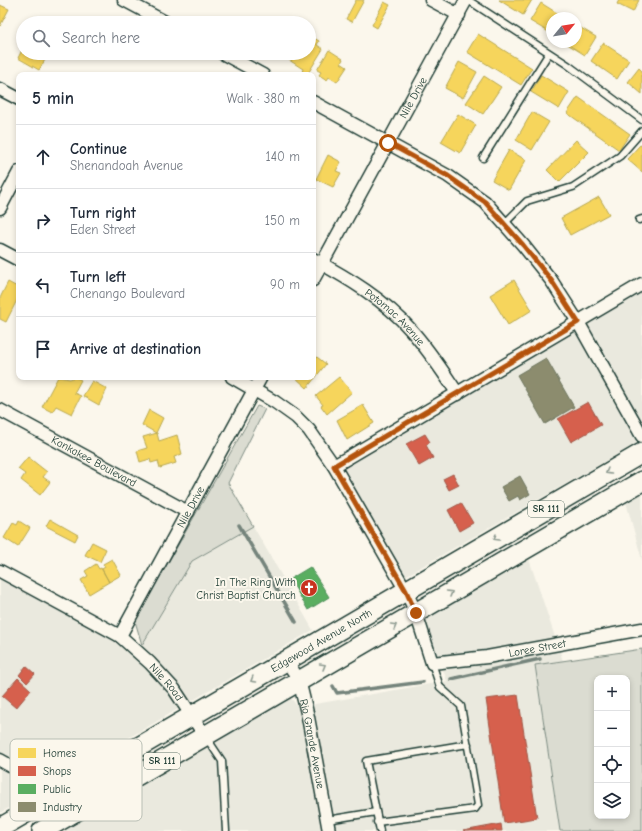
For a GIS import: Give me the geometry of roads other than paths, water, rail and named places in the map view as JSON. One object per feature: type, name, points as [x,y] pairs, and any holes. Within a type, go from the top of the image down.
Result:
[{"type":"main road","name":"Edgewood Avenue North","points":[[142,746],[642,453]]},
{"type":"main road","name":"SR 111","points":[[142,773],[298,680],[642,481]]},
{"type":"main road","name":"Edgewood Avenue North","points":[[0,828],[12,821]]},
{"type":"main road","name":"SR 111","points":[[42,831],[59,821]]},
{"type":"street","points":[[124,0],[154,16]]},
{"type":"street","points":[[431,0],[459,15]]},
{"type":"street","name":"Nile Drive","points":[[317,261],[388,143],[467,0]]},
{"type":"street","points":[[235,60],[257,72]]},
{"type":"street","points":[[0,89],[16,97]]},
{"type":"street","points":[[316,104],[448,176],[485,202],[551,280],[578,322],[642,436]]},
{"type":"street","points":[[0,208],[16,178]]},
{"type":"street","points":[[0,250],[16,258]]},
{"type":"street","name":"Potomac Avenue","points":[[317,261],[352,282],[376,299],[410,329],[431,355],[458,394]]},
{"type":"street","points":[[334,466],[642,284]]},
{"type":"street","points":[[237,380],[296,417],[322,447],[406,591],[416,613],[432,663]]},
{"type":"street","name":"Nile Drive","points":[[120,636],[260,380]]},
{"type":"street","name":"Kankakee Boulevard","points":[[0,410],[188,512]]},
{"type":"street","points":[[0,571],[120,636]]},
{"type":"street","name":"Loree Street","points":[[432,663],[486,657],[642,629]]},
{"type":"street","name":"Nile Road","points":[[120,636],[150,663],[174,689],[205,736]]},
{"type":"street","name":"Rio Grande Avenue","points":[[286,660],[298,680],[308,718],[328,825]]},
{"type":"street","points":[[0,760],[10,766]]},
{"type":"lane","points":[[467,0],[549,52],[642,120]]},
{"type":"lane","points":[[483,158],[549,52]]},
{"type":"lane","points":[[504,224],[527,201],[573,187],[620,156],[642,131]]},
{"type":"lane","points":[[378,822],[477,807],[461,706],[440,687],[432,663]]},
{"type":"lane","points":[[205,736],[222,761],[226,831]]},
{"type":"lane","points":[[380,831],[366,761],[468,744]]},
{"type":"lane","points":[[328,825],[376,812]]},
{"type":"waterway","points":[[239,525],[296,622]]},
{"type":"waterway","points":[[451,679],[540,659]]},
{"type":"waterway","points":[[333,686],[337,693],[423,682]]},
{"type":"place","name":"In The Ring With Christ Baptist Church","points":[[309,588]]}]
